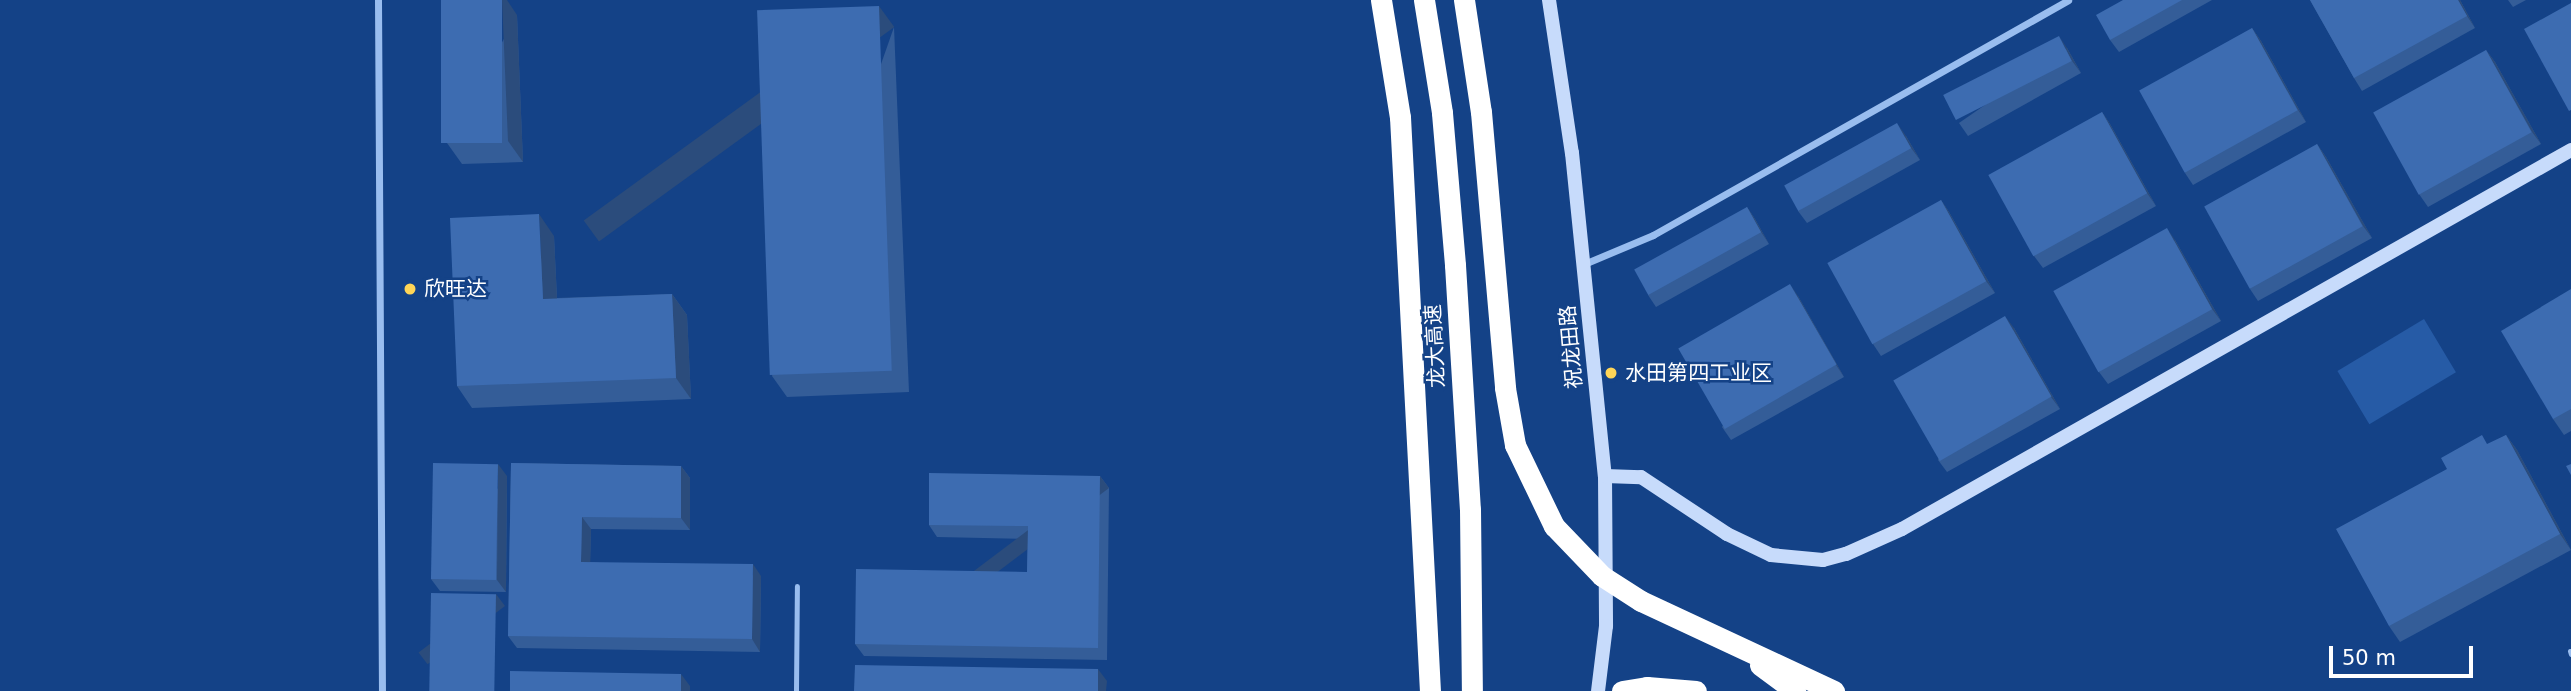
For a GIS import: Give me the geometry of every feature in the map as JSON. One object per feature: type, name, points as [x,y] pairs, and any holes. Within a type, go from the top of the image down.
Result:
[{"type":"highway","name":"龙大高速","points":[[1381,0],[1403,159],[1430,691]]},
{"type":"highway","name":"龙大高速","points":[[1424,0],[1442,113],[1455,265],[1470,509],[1472,691]]},
{"type":"highway","points":[[1464,0],[1481,111],[1505,387],[1515,445],[1554,526],[1602,576],[1640,601],[1834,691]]},
{"type":"highway","points":[[1724,638],[1795,691]]},
{"type":"highway","points":[[1622,691],[1647,687],[1696,691]]},
{"type":"street","points":[[378,0],[383,691]]},
{"type":"street","name":"祝龙田路","points":[[1549,0],[1584,264],[1605,475],[1606,626],[1598,691]]},
{"type":"street","points":[[1584,264],[1653,235],[2068,0]]},
{"type":"street","points":[[1605,475],[1640,477],[1727,534],[1771,555],[1823,560],[1846,554],[1902,528],[2571,150]]},
{"type":"lane","points":[[796,691],[797,586]]},
{"type":"shaded area","points":[[2424,319],[2456,372],[2369,424],[2337,371]]},
{"type":"building","points":[[441,0],[502,0],[502,143],[441,143]]},
{"type":"building","points":[[2123,0],[2182,0],[2110,40],[2096,15]]},
{"type":"building","points":[[2310,0],[2458,0],[2467,16],[2354,78]]},
{"type":"building","points":[[2571,3],[2571,110],[2569,111],[2524,29]]},
{"type":"building","points":[[879,6],[892,371],[770,375],[757,10]]},
{"type":"building","points":[[2252,28],[2298,110],[2185,173],[2139,91]]},
{"type":"building","points":[[2059,36],[2072,61],[1956,120],[1943,95]]},
{"type":"building","points":[[2486,50],[2532,132],[2419,195],[2373,113]]},
{"type":"building","points":[[2102,112],[2147,193],[2033,256],[1988,175]]},
{"type":"building","points":[[1897,123],[1911,148],[1798,211],[1784,186]]},
{"type":"building","points":[[2317,144],[2363,226],[2250,289],[2204,207]]},
{"type":"building","points":[[1941,200],[1986,281],[1872,344],[1827,263]]},
{"type":"building","points":[[1747,207],[1761,232],[1648,295],[1634,270]]},
{"type":"building","points":[[539,214],[543,299],[672,294],[676,378],[457,386],[450,218]]},
{"type":"building","points":[[2167,228],[2212,309],[2098,372],[2053,291]]},
{"type":"building","points":[[1790,284],[1836,365],[1725,429],[1678,348]]},
{"type":"building","points":[[2571,289],[2571,409],[2553,419],[2501,331]]},
{"type":"building","points":[[2005,316],[2052,397],[1940,461],[1893,380]]},
{"type":"building","points":[[2482,435],[2487,444],[2506,435],[2560,534],[2389,626],[2336,529],[2447,469],[2441,458]]},
{"type":"building","points":[[433,463],[498,464],[496,580],[431,579]]},
{"type":"building","points":[[511,463],[681,466],[681,518],[582,517],[581,562],[753,564],[752,639],[508,636]]},
{"type":"building","points":[[929,473],[1100,476],[1098,648],[855,644],[856,569],[1027,572],[1028,526],[929,525]]},
{"type":"building","points":[[431,593],[496,594],[494,691],[429,691]]},
{"type":"building","points":[[855,665],[1098,669],[1098,691],[854,691]]},
{"type":"building","points":[[510,671],[681,674],[681,691],[510,691]]},
{"type":"place","name":"欣旺达","points":[[410,289]]},
{"type":"place","name":"水田第四工业区","points":[[1611,373]]}]
